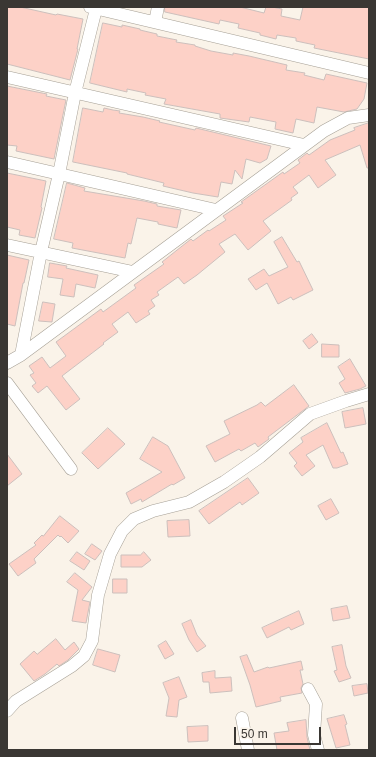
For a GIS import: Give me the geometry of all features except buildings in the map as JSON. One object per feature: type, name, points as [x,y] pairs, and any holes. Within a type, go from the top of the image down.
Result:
[{"type":"street","points":[[155,22],[158,7]]},
{"type":"street","points":[[21,355],[41,252],[59,174],[93,8],[369,73]]},
{"type":"street","points":[[7,77],[304,145]]},
{"type":"street","points":[[7,362],[21,355],[324,130],[348,118],[369,115]]},
{"type":"street","points":[[7,162],[216,210]]},
{"type":"street","points":[[7,245],[133,272]]},
{"type":"street","points":[[7,383],[71,469]]},
{"type":"street","points":[[7,711],[16,701],[72,666],[84,656],[92,641],[98,594],[110,554],[122,531],[134,519],[153,511],[189,502],[224,482],[260,457],[310,414],[346,400],[369,394]]},
{"type":"street","points":[[308,688],[316,704],[314,735],[318,750]]},
{"type":"street","points":[[242,718],[248,750]]}]
